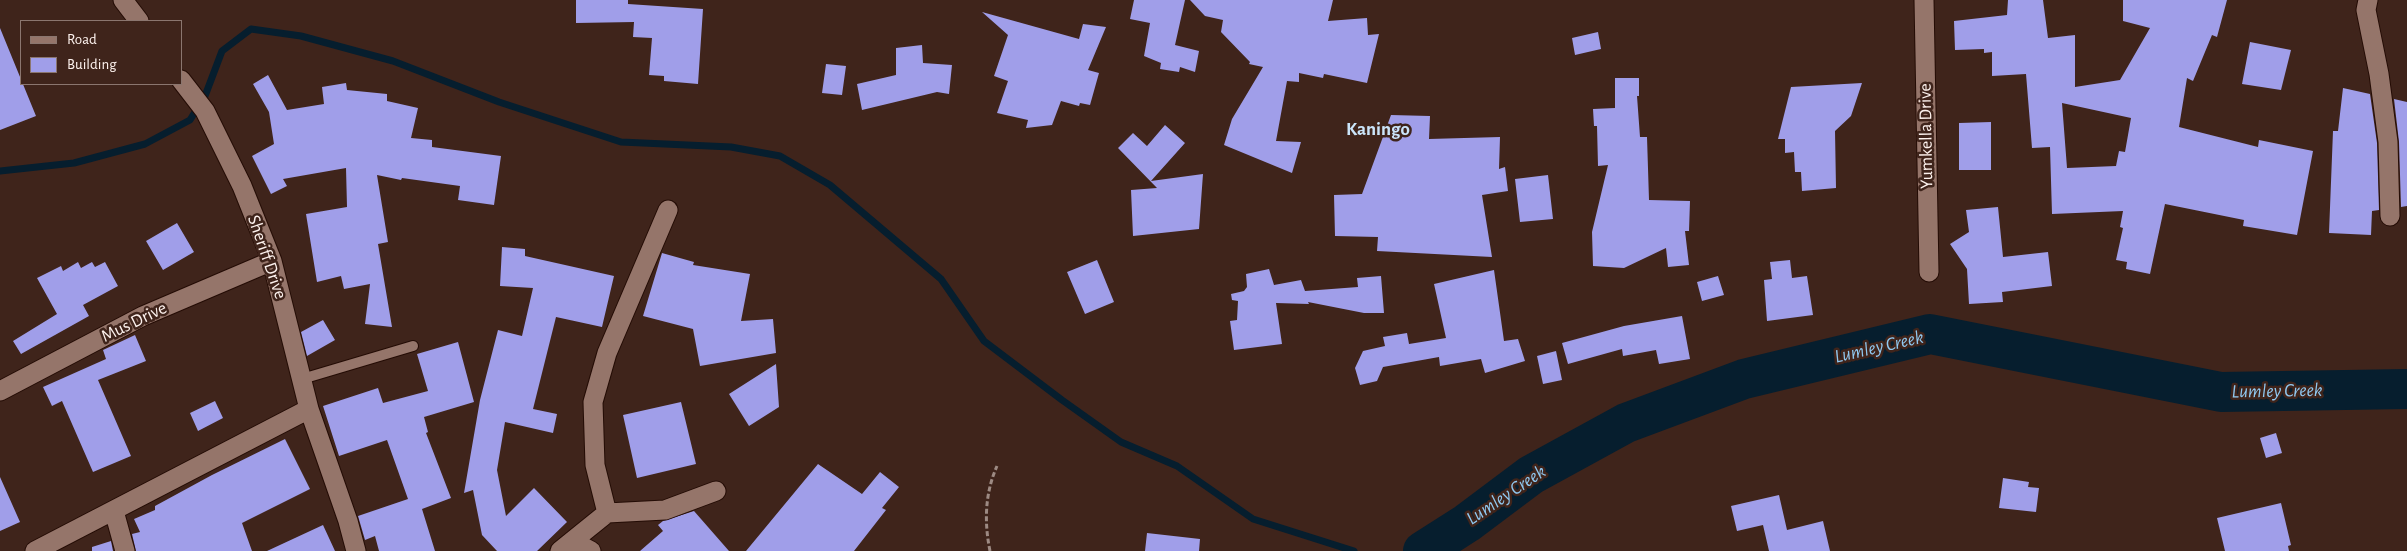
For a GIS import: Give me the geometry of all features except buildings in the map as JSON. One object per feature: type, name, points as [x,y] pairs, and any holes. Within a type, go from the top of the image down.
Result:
[{"type":"street","points":[[123,0],[137,20]]},
{"type":"street","name":"Yumkella Drive","points":[[1924,0],[1929,272]]},
{"type":"street","points":[[2368,0],[2366,10],[2379,74],[2388,142],[2390,216]]},
{"type":"street","name":"Sheriff Drive","points":[[184,84],[205,112],[242,186],[272,260],[309,409],[356,551]]},
{"type":"street","points":[[607,513],[595,465],[593,402],[607,353],[668,210]]},
{"type":"street","name":"Mus Drive","points":[[0,391],[143,316],[272,260]]},
{"type":"street","points":[[35,551],[309,409]]},
{"type":"street","points":[[566,546],[607,513],[665,510],[716,491]]},
{"type":"street","points":[[114,511],[124,551]]},
{"type":"street","points":[[566,546],[591,551]]},
{"type":"lane","points":[[302,379],[413,346]]},
{"type":"path","points":[[990,551],[986,512],[990,482],[997,466]]},
{"type":"waterway","points":[[0,171],[74,163],[145,144],[190,120],[205,96],[222,51],[251,29],[301,36],[393,61],[499,102],[621,142],[731,147],[780,156],[830,185],[941,279],[984,341],[1121,442],[1177,466],[1253,519],[1354,551]]},
{"type":"waterway","name":"Lumley Creek","points":[[1423,551],[1467,523],[1531,475],[1626,423],[1744,379],[1930,334],[2221,392],[2407,389]]},
{"type":"district","name":"Kaningo","points":[[1378,129]]}]
